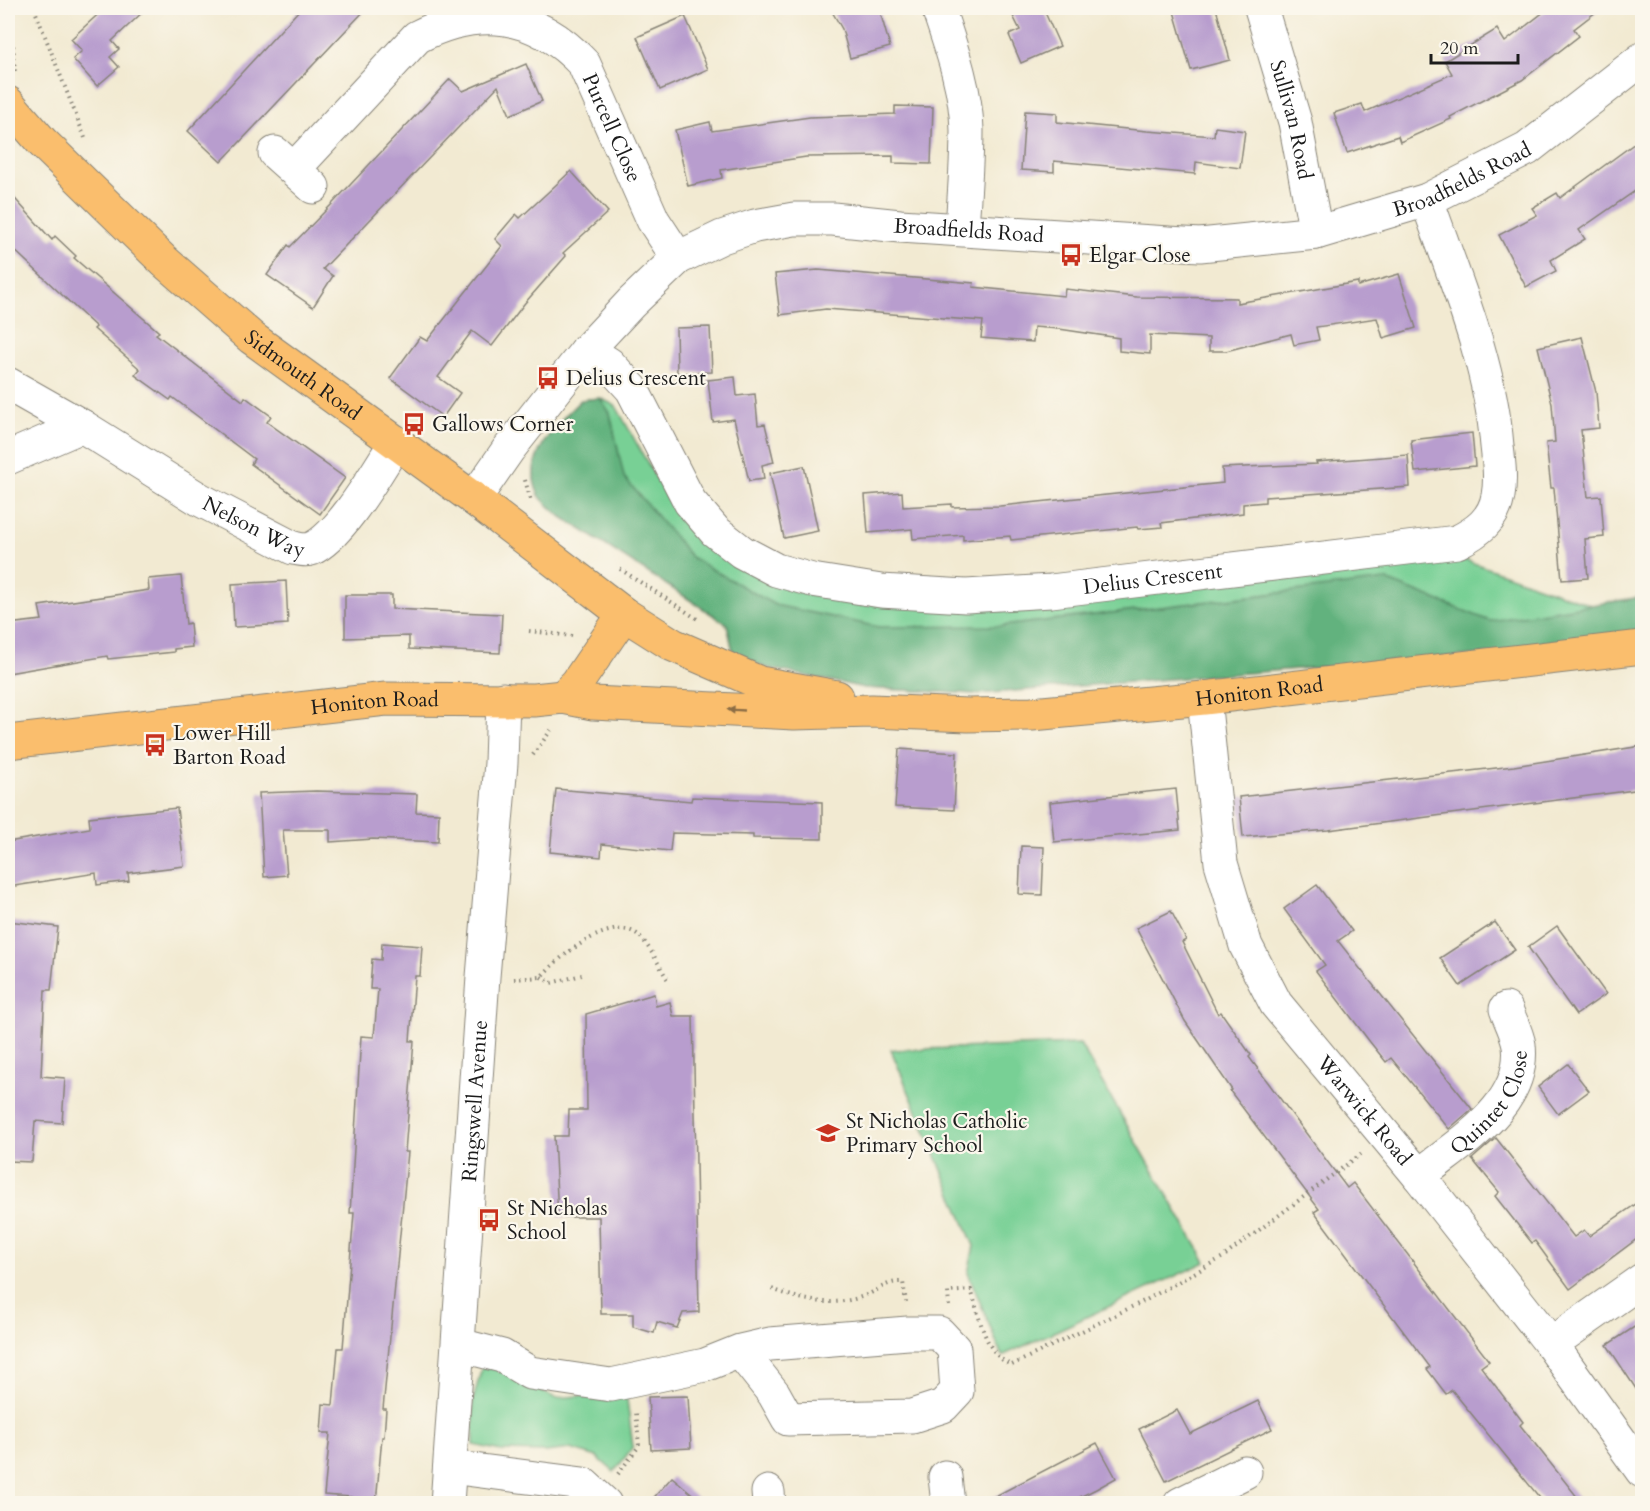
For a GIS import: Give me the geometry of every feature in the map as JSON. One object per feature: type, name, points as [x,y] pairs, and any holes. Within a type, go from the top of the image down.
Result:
[{"type":"main road","name":"Sidmouth Road","points":[[8,104],[42,142],[164,261],[252,338],[474,499],[624,614]]},
{"type":"main road","points":[[563,697],[591,665],[624,614]]},
{"type":"main road","name":"Honiton Road","points":[[624,614],[673,645],[760,683],[846,699],[872,711]]},
{"type":"main road","name":"Honiton Road","points":[[8,742],[386,699],[534,700],[563,697],[593,703],[794,713],[872,711],[968,715],[1032,714],[1204,698],[1642,647]]},
{"type":"street","points":[[938,8],[956,61],[964,99],[967,130],[962,228]]},
{"type":"street","name":"Sullivan Road","points":[[1261,8],[1295,122],[1316,233]]},
{"type":"street","name":"Purcell Close","points":[[294,170],[417,38],[439,26],[464,19],[494,18],[518,21],[543,30],[567,46],[584,64],[653,220],[678,258]]},
{"type":"street","name":"Broadfields Road","points":[[474,499],[508,450],[587,350],[678,258],[722,237],[755,226],[794,219],[832,219],[1200,245],[1316,233],[1427,200],[1527,149],[1642,58]]},
{"type":"street","name":"Delius Crescent","points":[[587,350],[609,364],[632,389],[690,502],[715,531],[742,552],[776,570],[812,580],[881,591],[966,596],[1051,591],[1457,542],[1475,533],[1489,520],[1498,498],[1500,477],[1496,428],[1482,355],[1427,200]]},
{"type":"street","name":"Nelson Way","points":[[8,384],[82,426],[199,499],[293,548],[309,550],[323,542],[352,508],[396,442]]},
{"type":"street","points":[[8,458],[82,426]]},
{"type":"street","name":"Warwick Road","points":[[1204,698],[1221,863],[1246,946],[1276,1004],[1419,1176],[1551,1344],[1642,1471]]},
{"type":"street","name":"Ringswell Avenue","points":[[447,1503],[483,977],[494,858],[503,699]]},
{"type":"street","name":"Quintet Close","points":[[1419,1176],[1492,1115],[1505,1100],[1517,1070],[1519,1044],[1506,1010]]},
{"type":"street","points":[[1551,1344],[1642,1280]]},
{"type":"street","points":[[459,1345],[502,1356],[530,1373],[611,1385],[705,1365],[740,1351],[770,1344],[908,1333],[939,1334],[954,1349],[957,1391],[943,1406],[912,1416],[788,1419],[774,1394],[740,1351]]},
{"type":"street","points":[[450,1467],[583,1484],[602,1501]]},
{"type":"street","points":[[1180,1503],[1245,1472]]},
{"type":"path","points":[[34,8],[87,145]]},
{"type":"path","points":[[524,478],[528,498],[535,506]]},
{"type":"path","points":[[619,568],[690,615]]},
{"type":"path","points":[[530,631],[569,634]]},
{"type":"path","points":[[529,759],[552,728]]},
{"type":"path","points":[[541,977],[566,952],[591,937],[627,930],[638,934],[668,980]]},
{"type":"path","points":[[483,977],[541,977],[551,983],[582,975]]},
{"type":"path","points":[[939,1334],[949,1317],[948,1292],[971,1290],[992,1351],[1000,1360],[1012,1365],[1146,1300],[1223,1257],[1386,1137]]},
{"type":"path","points":[[602,1501],[639,1446],[636,1407]]},
{"type":"green space","points":[[600,398],[616,406],[667,498],[702,539],[795,592],[1457,557],[1611,612],[978,694],[865,688],[733,651],[727,624],[559,515],[543,500],[534,481],[534,468],[544,442],[581,400]]},
{"type":"green space","points":[[600,398],[610,413],[624,477],[692,558],[775,605],[879,627],[1002,626],[1386,580],[1490,621],[1642,597],[1642,638],[1502,653],[978,694],[865,688],[763,667],[733,651],[727,624],[559,515],[539,495],[534,481],[534,468],[544,442],[581,400]]},
{"type":"green space","points":[[1080,1044],[1206,1262],[1002,1356],[968,1273],[974,1246],[891,1050]]},
{"type":"green space","points":[[482,1367],[496,1367],[555,1398],[626,1392],[633,1447],[614,1472],[597,1457],[570,1449],[546,1452],[501,1451],[474,1445],[473,1400]]},
{"type":"building","points":[[105,8],[147,8],[112,41],[119,49],[110,57],[119,67],[97,86],[73,59],[82,51],[71,39]]},
{"type":"building","points":[[301,8],[367,8],[221,162],[188,131]]},
{"type":"building","points":[[830,8],[879,8],[890,47],[850,58],[842,29]]},
{"type":"building","points":[[1009,8],[1043,8],[1060,46],[1021,63],[1009,35],[1020,30]]},
{"type":"building","points":[[1173,8],[1216,8],[1230,60],[1191,70]]},
{"type":"building","points":[[1549,8],[1601,8],[1574,29],[1579,36],[1522,80],[1450,117],[1451,119],[1400,142],[1398,136],[1347,153],[1334,113],[1362,104],[1365,112],[1452,74],[1445,61],[1497,29],[1505,42]]},
{"type":"building","points":[[685,16],[708,69],[660,90],[637,37]]},
{"type":"building","points":[[526,64],[542,101],[510,115],[498,86],[323,269],[333,276],[313,307],[267,275],[288,245],[290,247],[334,202],[450,79],[463,91]]},
{"type":"building","points":[[895,106],[933,107],[931,164],[893,163],[893,156],[806,157],[721,170],[722,178],[688,186],[675,130],[710,122],[712,131],[810,117],[895,114]]},
{"type":"building","points":[[1025,111],[1057,113],[1057,122],[1147,131],[1214,136],[1215,127],[1245,131],[1240,168],[1196,162],[1195,174],[1054,161],[1054,172],[1021,170]]},
{"type":"building","points":[[1642,138],[1642,186],[1579,230],[1585,239],[1551,260],[1556,271],[1526,287],[1499,235],[1537,215],[1532,208],[1557,193],[1560,198]]},
{"type":"building","points":[[571,171],[608,212],[563,253],[566,256],[524,304],[492,346],[472,331],[438,377],[460,393],[443,417],[390,378],[420,337],[427,341],[502,246],[495,239],[516,214],[520,218]]},
{"type":"building","points":[[8,191],[52,240],[55,236],[76,256],[74,258],[159,332],[156,334],[243,401],[245,397],[271,416],[267,422],[345,478],[320,514],[251,464],[254,459],[172,397],[170,400],[135,375],[140,369],[94,329],[96,327],[8,244]]},
{"type":"building","points":[[818,270],[974,283],[973,287],[1064,296],[1065,289],[1137,297],[1237,298],[1237,303],[1358,282],[1358,286],[1399,274],[1416,328],[1383,338],[1377,318],[1316,327],[1319,340],[1294,345],[1291,334],[1226,351],[1209,351],[1209,338],[1150,335],[1150,354],[1119,351],[1119,338],[1059,329],[1034,327],[1033,342],[981,338],[983,321],[826,309],[780,315],[775,274]]},
{"type":"building","points":[[710,327],[712,372],[677,373],[676,328]]},
{"type":"building","points":[[1582,337],[1596,392],[1599,428],[1581,430],[1588,497],[1601,496],[1604,537],[1585,539],[1588,578],[1562,580],[1554,488],[1551,488],[1546,443],[1555,442],[1552,404],[1538,347]]},
{"type":"building","points":[[735,377],[737,396],[755,394],[758,425],[765,424],[774,462],[762,465],[764,479],[749,481],[734,419],[713,422],[708,380]]},
{"type":"building","points":[[1472,433],[1475,466],[1415,472],[1411,440]]},
{"type":"building","points":[[1408,455],[1410,487],[1265,497],[1265,502],[1243,504],[1243,513],[1161,523],[1162,527],[1138,529],[1137,527],[1011,540],[1010,536],[963,540],[963,535],[913,539],[912,529],[868,533],[865,495],[902,492],[903,507],[952,504],[952,507],[1000,506],[1223,483],[1222,468],[1317,464],[1316,462]]},
{"type":"building","points":[[804,466],[818,531],[784,538],[770,473]]},
{"type":"building","points":[[181,576],[186,624],[190,623],[192,647],[174,649],[174,652],[108,659],[107,656],[8,673],[8,624],[42,620],[39,606],[149,590],[148,579]]},
{"type":"building","points":[[286,581],[288,624],[234,627],[232,584]]},
{"type":"building","points":[[345,595],[392,595],[392,609],[502,614],[500,653],[409,649],[409,636],[345,638]]},
{"type":"building","points":[[1642,746],[1642,789],[1328,830],[1243,837],[1239,797],[1514,766]]},
{"type":"building","points":[[899,749],[957,753],[954,810],[895,807]]},
{"type":"building","points":[[556,789],[691,801],[692,797],[822,802],[822,839],[672,833],[670,851],[602,844],[601,857],[550,852]]},
{"type":"building","points":[[1176,789],[1180,830],[1054,842],[1050,802]]},
{"type":"building","points":[[316,791],[417,794],[416,812],[439,813],[438,842],[373,839],[330,842],[330,830],[283,830],[287,875],[264,877],[259,793]]},
{"type":"building","points":[[177,808],[184,866],[128,873],[129,881],[97,885],[96,873],[8,887],[8,842],[90,828],[89,817]]},
{"type":"building","points":[[1021,846],[1044,847],[1042,895],[1019,894]]},
{"type":"building","points":[[1317,885],[1352,931],[1338,941],[1472,1109],[1449,1129],[1391,1058],[1386,1062],[1316,971],[1325,965],[1284,909]]},
{"type":"building","points":[[1171,911],[1186,940],[1182,942],[1218,1014],[1221,1012],[1251,1055],[1249,1057],[1347,1188],[1353,1183],[1489,1361],[1481,1367],[1523,1422],[1520,1425],[1582,1503],[1544,1503],[1452,1390],[1446,1394],[1427,1369],[1430,1367],[1314,1212],[1319,1209],[1230,1091],[1232,1090],[1185,1021],[1136,928]]},
{"type":"building","points":[[8,921],[58,927],[51,990],[45,990],[41,1076],[65,1078],[62,1123],[35,1121],[32,1162],[8,1161]]},
{"type":"building","points":[[1495,922],[1515,950],[1460,986],[1440,958]]},
{"type":"building","points":[[1557,926],[1606,994],[1576,1015],[1528,947]]},
{"type":"building","points":[[382,943],[422,946],[420,976],[415,976],[410,1041],[414,1041],[405,1152],[408,1152],[383,1409],[386,1409],[384,1437],[382,1437],[376,1503],[350,1503],[351,1497],[324,1495],[330,1433],[321,1433],[323,1404],[333,1405],[338,1348],[343,1348],[354,1213],[350,1213],[361,1036],[374,1037],[378,989],[370,989],[372,959],[381,960]]},
{"type":"building","points":[[654,994],[656,1006],[670,1002],[673,1016],[693,1016],[699,1312],[683,1313],[677,1328],[657,1322],[654,1333],[633,1327],[633,1314],[601,1314],[599,1217],[558,1217],[554,1136],[568,1136],[569,1110],[587,1110],[586,1014]]},
{"type":"building","points":[[1568,1064],[1589,1091],[1558,1114],[1538,1087]]},
{"type":"building","points":[[1496,1138],[1574,1237],[1584,1230],[1589,1236],[1642,1200],[1642,1235],[1570,1289],[1535,1241],[1532,1243],[1495,1196],[1499,1192],[1472,1159]]},
{"type":"building","points":[[1642,1322],[1642,1398],[1607,1345]]},
{"type":"building","points":[[688,1396],[691,1448],[651,1450],[648,1397]]},
{"type":"building","points":[[1258,1401],[1272,1429],[1166,1481],[1139,1429],[1177,1410],[1190,1434]]},
{"type":"building","points":[[1097,1443],[1116,1478],[1096,1489],[1068,1503],[982,1503]]},
{"type":"building","points":[[672,1477],[703,1503],[649,1503]]},
{"type":"place","name":"Elgar Close","points":[[1071,255]]},
{"type":"place","name":"Delius Crescent","points":[[548,378]]},
{"type":"place","name":"Gallows Corner","points":[[414,424]]},
{"type":"place","name":"Lower Hill Barton Road","points":[[155,745]]},
{"type":"place","name":"St Nicholas Catholic Primary School","points":[[828,1133]]},
{"type":"place","name":"St Nicholas School","points":[[489,1220]]}]
